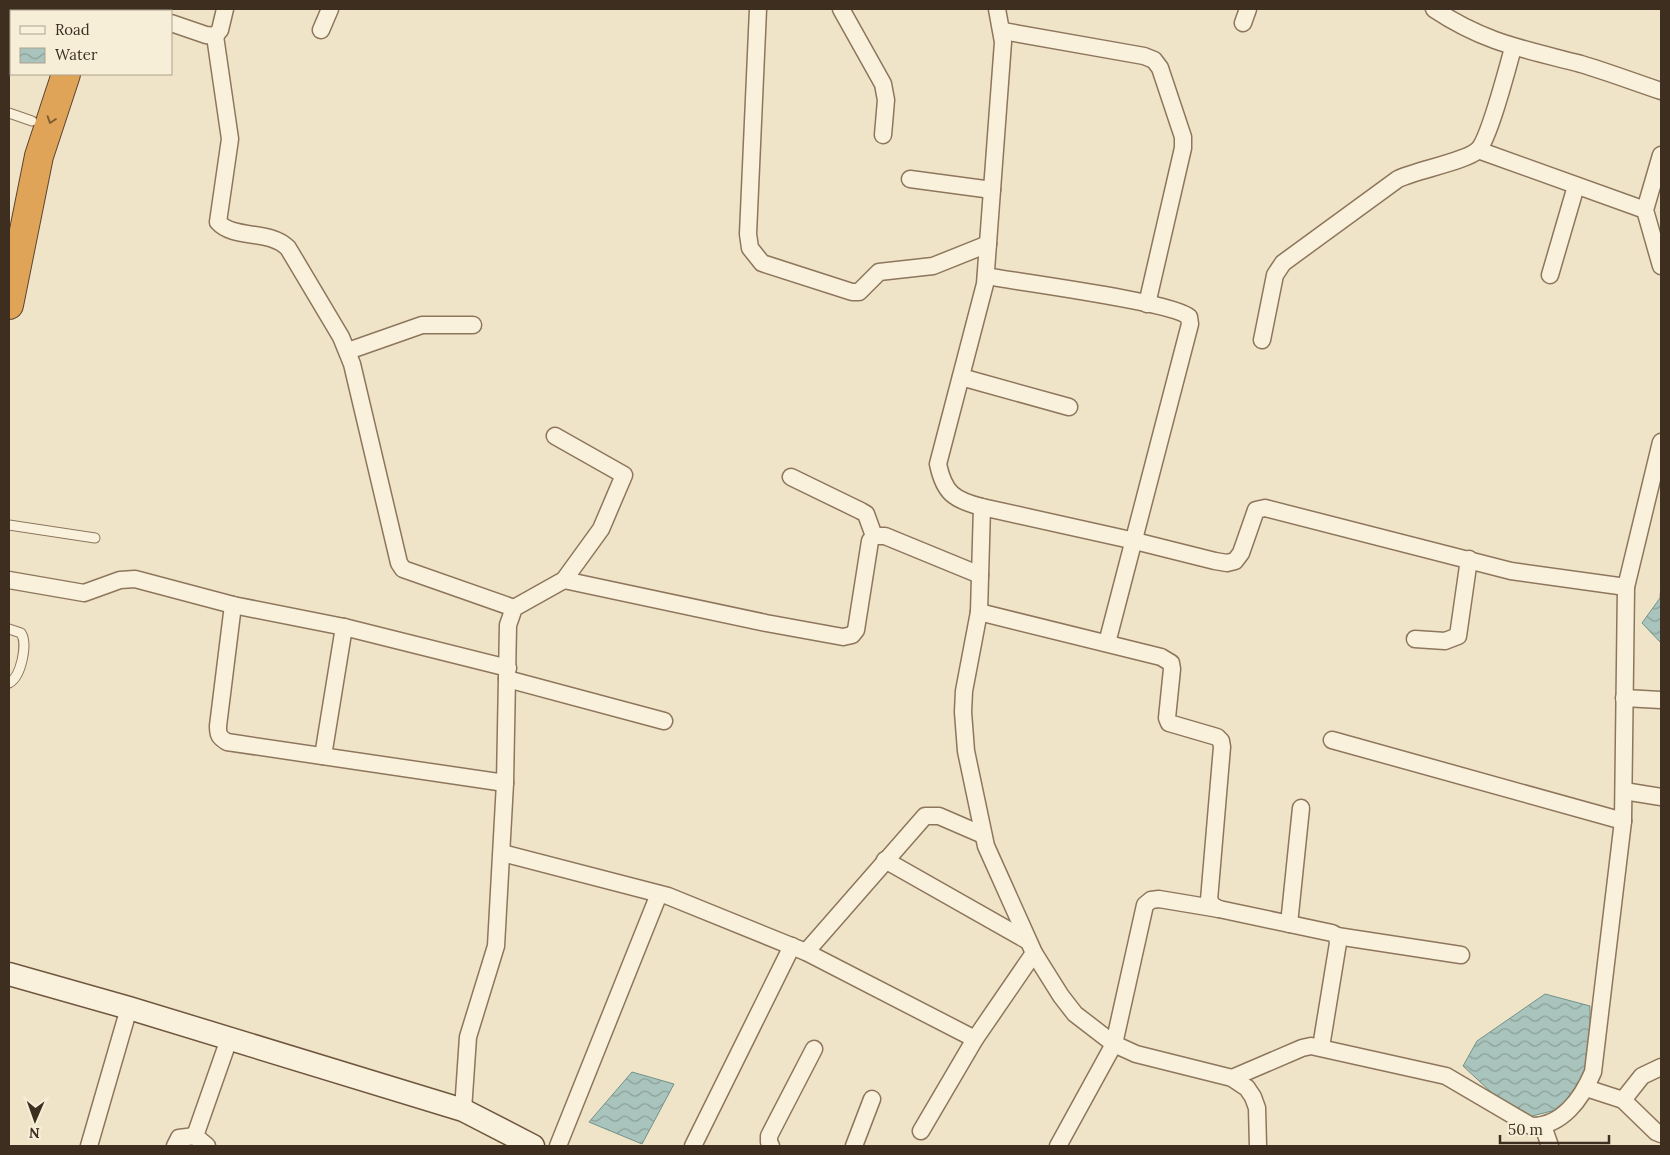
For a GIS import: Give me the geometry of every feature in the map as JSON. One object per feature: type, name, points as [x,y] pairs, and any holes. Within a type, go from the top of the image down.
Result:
[{"type":"highway","points":[[9,226],[27,130],[46,75]]},
{"type":"highway","points":[[9,304],[27,130],[65,75]]},
{"type":"main road","points":[[9,974],[129,1008],[462,1110],[533,1146]]},
{"type":"street","points":[[225,9],[220,30],[215,36],[230,139],[218,222],[226,228],[274,238],[282,242],[288,248],[348,351],[399,563],[403,569],[514,608]]},
{"type":"street","points":[[320,30],[330,9]]},
{"type":"street","points":[[758,9],[748,234],[750,248],[762,264],[852,292],[859,292],[879,272],[933,266],[988,244]]},
{"type":"street","points":[[841,9],[883,84],[886,100],[883,136]]},
{"type":"street","points":[[997,9],[1003,31],[986,276],[938,464],[941,479],[950,493],[960,501],[982,507],[1227,563],[1236,561],[1241,553],[1256,510],[1265,508],[1526,574],[1626,587]]},
{"type":"street","points":[[1434,9],[1453,22],[1487,39],[1514,48],[1580,64],[1661,91]]},
{"type":"street","points":[[172,23],[206,35],[215,36]]},
{"type":"street","points":[[1003,31],[1144,56],[1154,60],[1160,68],[1181,127],[1183,148],[1147,304]]},
{"type":"street","points":[[1262,340],[1275,275],[1283,263],[1398,179],[1414,171],[1465,156],[1478,150],[1486,136],[1514,48]]},
{"type":"street","points":[[1478,150],[1645,210]]},
{"type":"street","points":[[1661,155],[1645,210],[1661,266]]},
{"type":"street","points":[[910,179],[992,190]]},
{"type":"street","points":[[1550,275],[1576,186]]},
{"type":"street","points":[[986,276],[1147,304],[1184,312],[1189,317],[1190,324],[1107,643]]},
{"type":"street","points":[[348,351],[422,325],[473,325]]},
{"type":"street","points":[[961,377],[1069,407]]},
{"type":"street","points":[[462,1110],[468,1037],[496,946],[505,783],[508,625],[514,608],[564,580],[601,529],[624,475],[555,436]]},
{"type":"street","points":[[1232,1078],[1302,1048],[1321,1047],[1446,1076],[1524,1123],[1543,1126],[1562,1116],[1586,1088],[1593,1072],[1623,821],[1626,587],[1661,442]]},
{"type":"street","points":[[791,477],[862,511],[866,514],[874,536]]},
{"type":"street","points":[[982,507],[979,612],[964,691],[963,712],[966,750],[986,846],[1031,947],[1056,990],[1075,1014],[1114,1044],[1136,1054],[1232,1078],[1247,1088],[1257,1108],[1258,1146]]},
{"type":"street","points":[[564,580],[766,623],[843,637],[852,635],[856,630],[870,541],[874,536]]},
{"type":"street","points":[[874,536],[885,536],[980,575]]},
{"type":"street","points":[[1415,639],[1445,641],[1458,636],[1468,559]]},
{"type":"street","points":[[9,580],[84,592],[120,580],[135,579],[233,605],[344,627],[664,721]]},
{"type":"street","points":[[233,605],[218,734],[227,742],[505,783]]},
{"type":"street","points":[[979,612],[1107,643],[1166,659],[1171,663],[1167,718],[1169,722],[1210,734],[1221,741],[1209,893],[1209,900],[1213,906],[1220,909]]},
{"type":"street","points":[[323,756],[344,627]]},
{"type":"street","points":[[1624,698],[1661,700]]},
{"type":"street","points":[[1332,740],[1623,821]]},
{"type":"street","points":[[1624,791],[1661,797]]},
{"type":"street","points":[[1289,924],[1301,808]]},
{"type":"street","points":[[693,1146],[799,949],[925,816],[939,816],[983,834]]},
{"type":"street","points":[[502,853],[658,894],[799,949],[974,1039]]},
{"type":"street","points":[[885,860],[1031,947]]},
{"type":"street","points":[[558,1146],[658,894]]},
{"type":"street","points":[[1058,1146],[1114,1044],[1145,905],[1151,900],[1159,899],[1220,909],[1332,933],[1337,936],[1461,955]]},
{"type":"street","points":[[1321,1047],[1338,943],[1337,936]]},
{"type":"street","points":[[921,1131],[974,1039],[1031,947]]},
{"type":"street","points":[[89,1146],[129,1008]]},
{"type":"street","points":[[175,1146],[179,1138],[201,1141],[229,1039]]},
{"type":"street","points":[[771,1146],[769,1136],[814,1049]]},
{"type":"street","points":[[1623,1100],[1642,1076],[1661,1067]]},
{"type":"street","points":[[1586,1088],[1623,1100],[1651,1128],[1661,1134]]},
{"type":"street","points":[[854,1146],[872,1099]]},
{"type":"street","points":[[1543,1126],[1550,1146]]},
{"type":"lane","points":[[9,525],[95,538]]},
{"type":"lane","points":[[9,629],[21,633],[24,642],[20,670],[16,678],[9,683]]},
{"type":"water","points":[[1661,583],[1661,643],[1642,623],[1660,598]]},
{"type":"water","points":[[1545,994],[1590,1006],[1590,1079],[1556,1110],[1520,1119],[1463,1066],[1477,1041]]},
{"type":"water","points":[[632,1072],[674,1084],[642,1144],[589,1122]]}]
